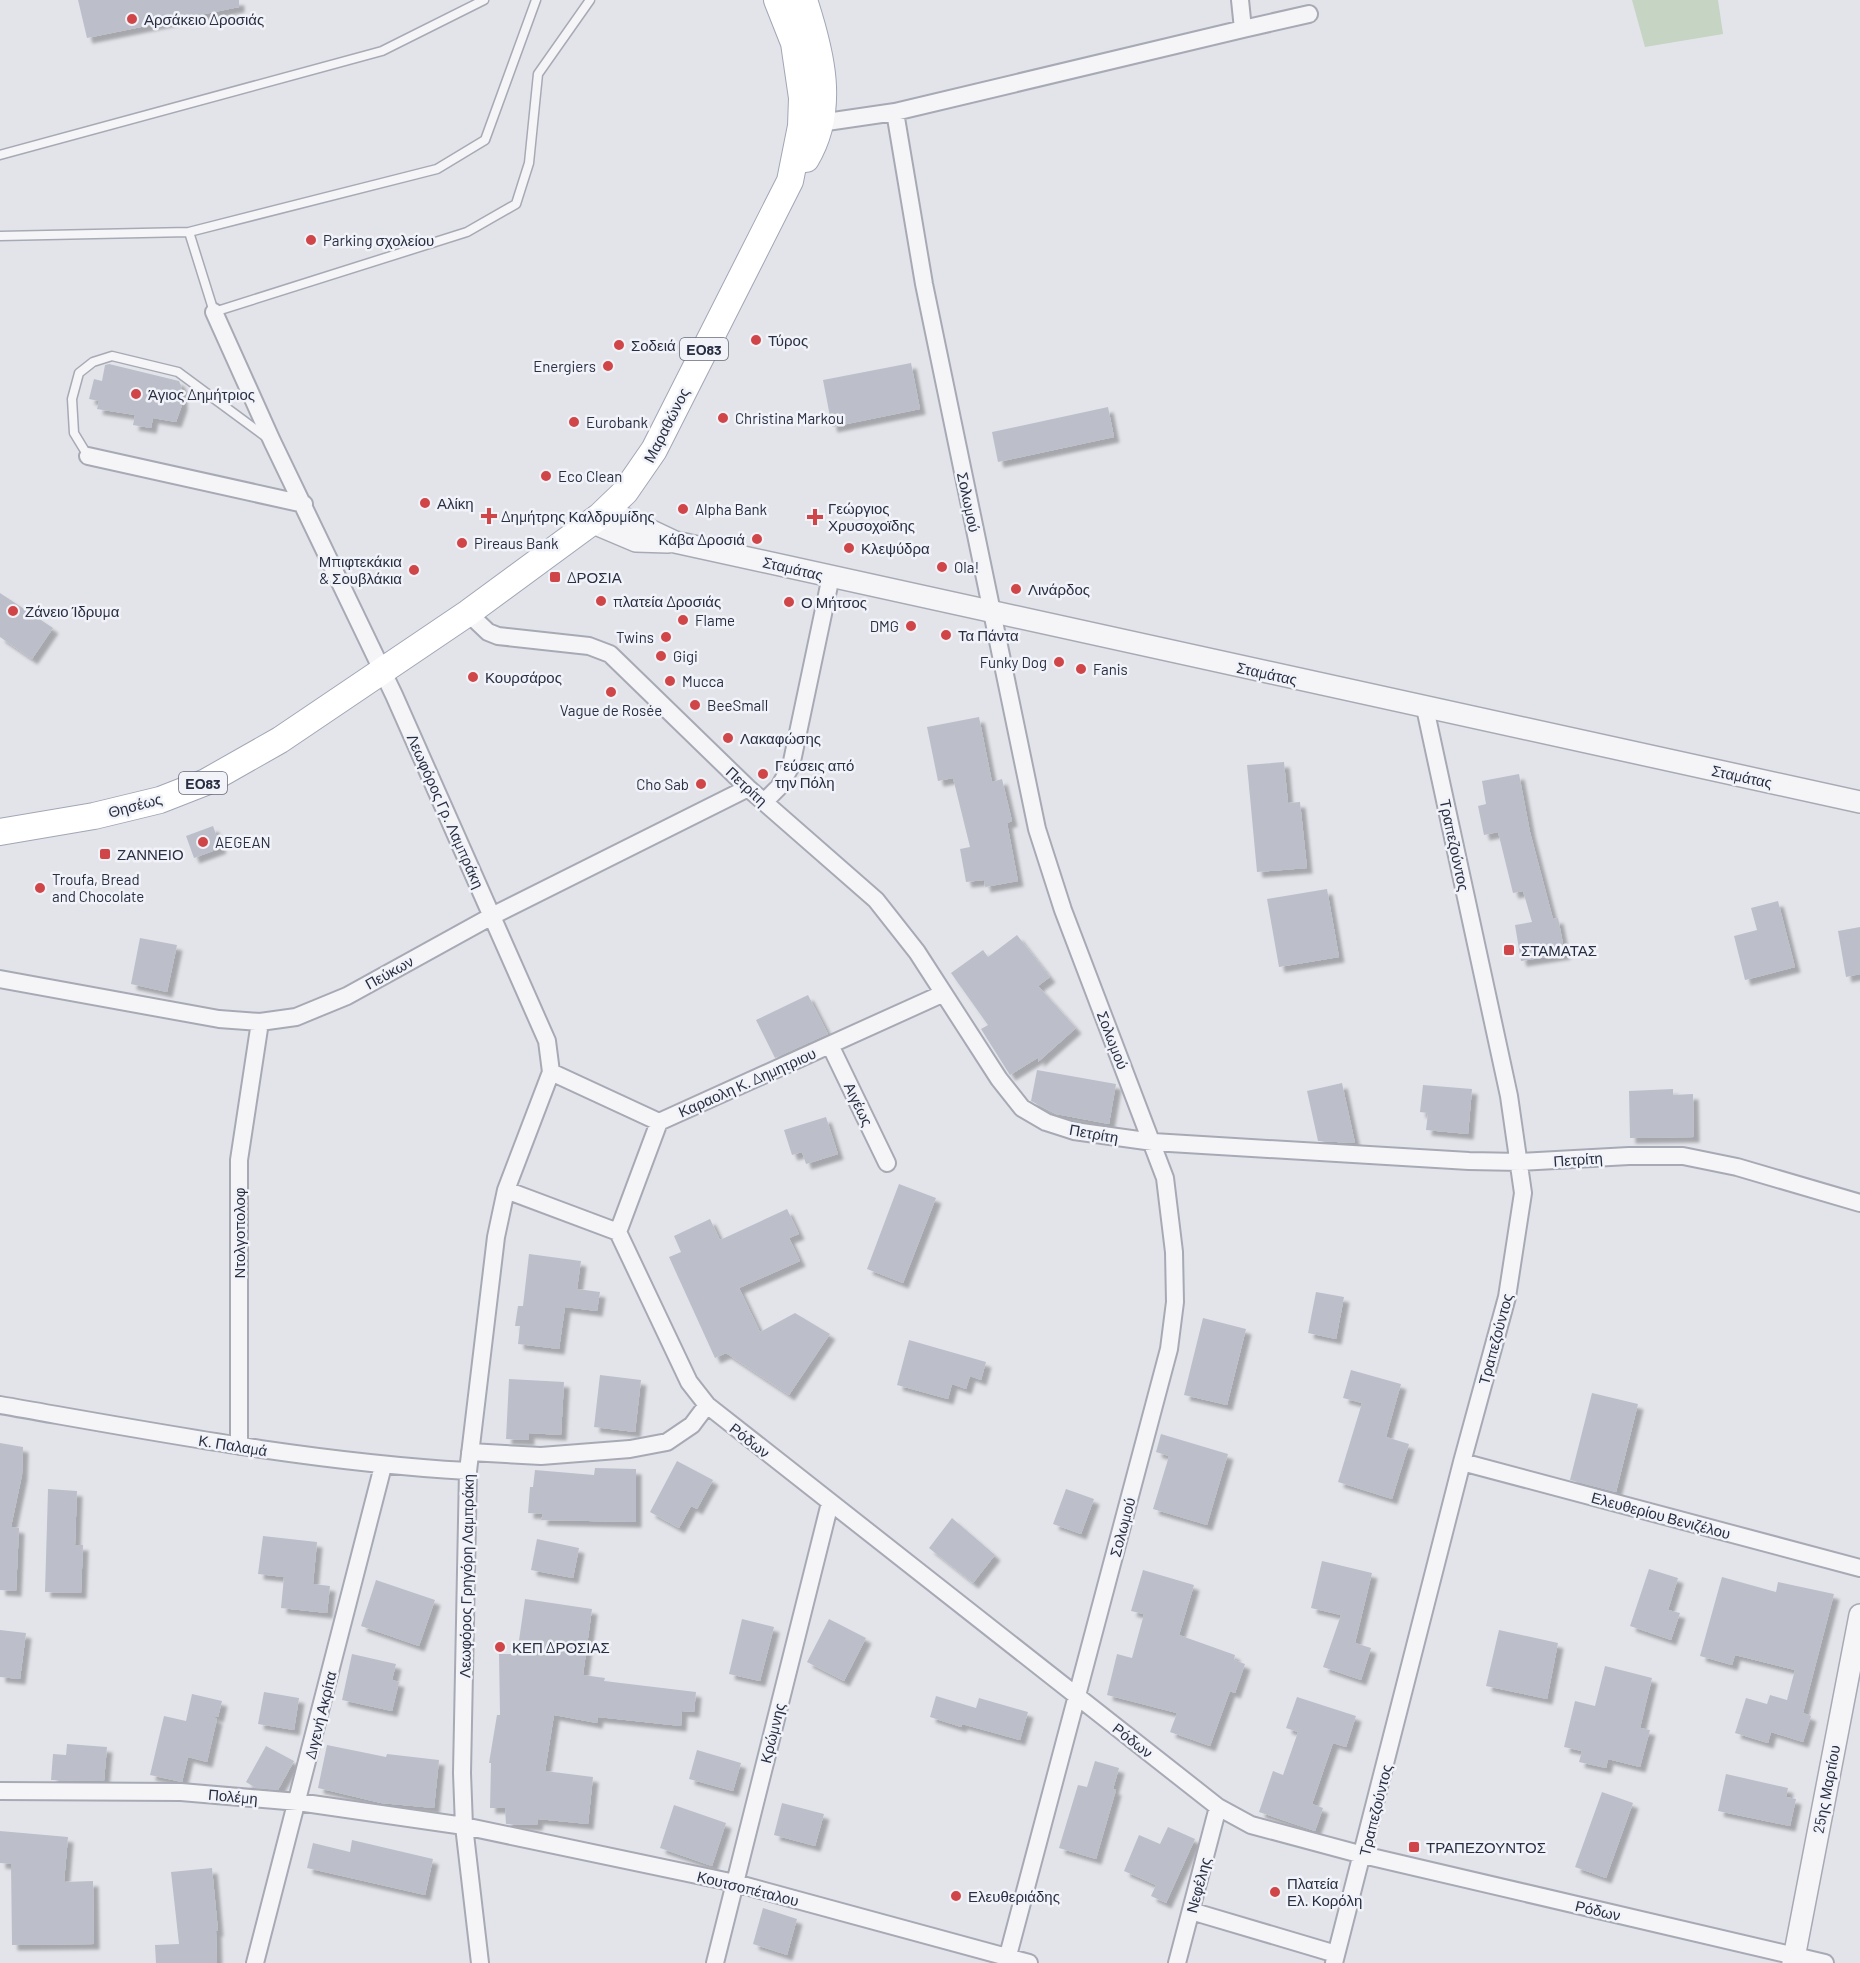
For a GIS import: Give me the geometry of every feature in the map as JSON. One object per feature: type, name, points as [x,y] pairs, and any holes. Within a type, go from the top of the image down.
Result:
[{"type":"main road","name":"Μαραθώνος","points":[[777,0],[794,43],[811,124]]},
{"type":"main road","name":"Μαραθώνος","points":[[381,671],[468,614],[599,516],[635,481],[654,450],[790,181],[811,124],[823,73],[819,49],[804,0]]},
{"type":"main road","name":"Θησέως","points":[[0,832],[105,813],[159,800],[206,782],[280,740],[381,671]]},
{"type":"street","points":[[1240,0],[1243,30]]},
{"type":"street","points":[[811,124],[896,112],[1309,14]]},
{"type":"street","name":"Σολωμού","points":[[896,112],[927,295],[1037,830],[1062,910],[1166,1178],[1174,1252],[1175,1302],[1169,1349],[1007,1960]]},
{"type":"street","name":"Λεωφόρος Γρ. Λαμπράκη","points":[[214,312],[272,441],[394,695],[547,1041],[551,1072],[506,1190]]},
{"type":"street","points":[[88,456],[304,504]]},
{"type":"street","name":"Σταμάτας","points":[[599,516],[675,542],[1860,802]]},
{"type":"street","points":[[764,802],[779,787],[791,766],[831,576]]},
{"type":"street","name":"Πετρίτη","points":[[468,614],[488,632],[498,636],[589,646],[610,654],[748,788],[876,900],[917,952],[999,1079],[1022,1108],[1046,1122],[1074,1131],[1153,1142],[1521,1162],[1629,1156],[1683,1156],[1737,1167],[1860,1203]]},
{"type":"street","name":"Τραπεζούντος","points":[[1335,1959],[1462,1462],[1507,1297],[1523,1193],[1521,1162],[1509,1096],[1425,708]]},
{"type":"street","name":"Πεύκων","points":[[0,979],[219,1019],[260,1022],[296,1017],[347,996],[492,916],[748,788]]},
{"type":"street","name":"Καραολη Κ. Δημητριου","points":[[618,1232],[659,1122],[942,994]]},
{"type":"street","name":"Ντολγοπολοφ","points":[[239,1446],[239,1160],[260,1022]]},
{"type":"street","name":"Αιγέως","points":[[830,1045],[887,1163]]},
{"type":"street","points":[[551,1072],[659,1122]]},
{"type":"street","points":[[506,1190],[618,1232]]},
{"type":"street","name":"Λεωφόρος Γρηγόρη Λαμπράκη","points":[[480,1963],[464,1826],[462,1773],[468,1471],[496,1237],[506,1190]]},
{"type":"street","name":"Ρόδων","points":[[618,1232],[689,1382],[707,1405],[1218,1807],[1251,1825],[1363,1855],[1793,1959],[1825,1963]]},
{"type":"street","name":"Κ. Παλαμά","points":[[0,1405],[239,1446],[383,1466],[468,1471]]},
{"type":"street","points":[[470,1452],[541,1456],[630,1449],[667,1442],[692,1425],[707,1405]]},
{"type":"street","name":"Ελευθερίου Βενιζέλου","points":[[1462,1462],[1860,1568]]},
{"type":"street","name":"Διγενή Ακρίτα","points":[[255,1963],[383,1466]]},
{"type":"street","name":"Κρώμνης","points":[[716,1963],[830,1503]]},
{"type":"street","name":"25ης Μαρτίου","points":[[1793,1959],[1860,1615]]},
{"type":"street","name":"Πολέμη","points":[[0,1791],[181,1792],[298,1802],[464,1826]]},
{"type":"street","name":"Νεφέλης","points":[[1177,1963],[1218,1807]]},
{"type":"street","name":"Κουτσοπέταλου","points":[[464,1826],[735,1883],[1007,1960],[1029,1963]]},
{"type":"street","points":[[1191,1911],[1335,1959]]},
{"type":"lane","points":[[0,155],[382,51],[484,0]]},
{"type":"lane","points":[[0,236],[189,232],[436,170],[485,140],[536,0]]},
{"type":"lane","points":[[189,232],[214,312],[467,231],[516,204],[529,163],[538,74],[590,0]]},
{"type":"lane","points":[[88,456],[74,433],[72,399],[79,373],[93,362],[112,356],[178,372],[272,441]]},
{"type":"green space","points":[[1632,0],[1718,0],[1723,34],[1645,47]]},
{"type":"building","name":"Αρσάκειο Δροσιάς","points":[[78,0],[239,0],[239,7],[87,38]]},
{"type":"building","points":[[911,363],[920,409],[832,427],[823,380]]},
{"type":"building","name":"Άγιος Δημήτριος","points":[[109,364],[179,381],[182,388],[182,405],[176,422],[153,418],[151,428],[133,425],[135,415],[97,409],[99,401],[89,399],[94,379],[102,381],[105,365]]},
{"type":"building","points":[[1108,407],[1114,437],[998,462],[992,432]]},
{"type":"building","name":"Ζάνειο Ίδρυμα","points":[[0,593],[53,628],[32,659],[0,637]]},
{"type":"building","points":[[979,717],[992,782],[1002,779],[1012,821],[1007,823],[1018,881],[985,887],[984,880],[966,882],[960,849],[970,847],[953,778],[938,781],[927,727]]},
{"type":"building","points":[[1284,762],[1288,803],[1300,802],[1307,868],[1257,872],[1247,765]]},
{"type":"building","points":[[1519,774],[1530,832],[1553,919],[1558,918],[1565,954],[1521,961],[1515,925],[1532,922],[1523,891],[1513,893],[1498,832],[1484,835],[1478,806],[1486,804],[1482,781]]},
{"type":"building","name":"AEGEAN","points":[[213,826],[221,848],[194,858],[186,836]]},
{"type":"building","points":[[1327,889],[1339,957],[1279,967],[1267,899]]},
{"type":"building","points":[[1778,901],[1795,967],[1745,980],[1734,936],[1757,930],[1751,908]]},
{"type":"building","points":[[1860,927],[1860,974],[1846,977],[1838,931]]},
{"type":"building","points":[[1017,935],[1050,977],[1038,986],[1076,1028],[1038,1062],[1039,1057],[1010,1075],[981,1029],[988,1025],[951,973],[983,950],[988,957]]},
{"type":"building","points":[[140,938],[177,945],[167,992],[131,984]]},
{"type":"building","points":[[808,995],[828,1034],[775,1058],[756,1020]]},
{"type":"building","points":[[1037,1070],[1116,1084],[1109,1124],[1056,1114],[1031,1101]]},
{"type":"building","points":[[1342,1083],[1355,1143],[1318,1141],[1307,1091]]},
{"type":"building","points":[[1423,1085],[1472,1089],[1468,1134],[1426,1130],[1428,1113],[1420,1112]]},
{"type":"building","points":[[1673,1089],[1673,1095],[1693,1094],[1694,1137],[1630,1138],[1629,1091]]},
{"type":"building","points":[[826,1117],[838,1154],[806,1164],[802,1152],[792,1155],[784,1130]]},
{"type":"building","points":[[899,1184],[936,1198],[903,1283],[867,1269]]},
{"type":"building","points":[[787,1209],[799,1234],[789,1238],[800,1261],[739,1288],[760,1332],[795,1313],[830,1334],[789,1395],[726,1353],[715,1358],[669,1257],[681,1252],[674,1236],[710,1219],[720,1240]]},
{"type":"building","points":[[529,1254],[581,1261],[577,1289],[600,1292],[597,1311],[565,1307],[559,1349],[518,1344],[520,1326],[515,1326],[518,1306],[523,1306]]},
{"type":"building","points":[[1316,1292],[1344,1297],[1336,1339],[1308,1333]]},
{"type":"building","points":[[1203,1318],[1246,1329],[1227,1405],[1184,1395]]},
{"type":"building","points":[[909,1340],[986,1362],[981,1380],[970,1376],[966,1389],[952,1384],[948,1399],[897,1385]]},
{"type":"building","points":[[1351,1370],[1401,1384],[1386,1437],[1409,1444],[1392,1499],[1338,1482],[1362,1403],[1343,1398]]},
{"type":"building","points":[[600,1375],[641,1380],[635,1432],[594,1427]]},
{"type":"building","points":[[509,1379],[564,1382],[561,1435],[529,1433],[529,1440],[506,1439]]},
{"type":"building","points":[[1592,1393],[1638,1404],[1616,1492],[1570,1480]]},
{"type":"building","points":[[1161,1434],[1228,1454],[1207,1525],[1153,1509],[1169,1456],[1156,1452]]},
{"type":"building","points":[[0,1443],[23,1447],[22,1475],[11,1527],[19,1528],[16,1591],[0,1590]]},
{"type":"building","points":[[677,1461],[713,1480],[697,1509],[691,1506],[679,1528],[650,1512]]},
{"type":"building","points":[[595,1468],[636,1469],[636,1522],[541,1520],[543,1514],[528,1513],[530,1487],[533,1487],[535,1470],[594,1475]]},
{"type":"building","points":[[48,1489],[77,1491],[75,1545],[83,1545],[81,1593],[45,1592]]},
{"type":"building","points":[[1066,1489],[1094,1499],[1081,1534],[1053,1524]]},
{"type":"building","points":[[952,1518],[995,1555],[973,1583],[929,1548]]},
{"type":"building","points":[[263,1536],[317,1542],[313,1584],[330,1586],[327,1613],[281,1608],[284,1577],[258,1574]]},
{"type":"building","points":[[537,1539],[579,1548],[573,1578],[531,1570]]},
{"type":"building","points":[[1322,1561],[1372,1573],[1355,1643],[1371,1648],[1361,1680],[1323,1667],[1341,1615],[1311,1608]]},
{"type":"building","points":[[1649,1569],[1678,1578],[1668,1610],[1680,1613],[1671,1640],[1630,1626]]},
{"type":"building","points":[[1143,1570],[1194,1585],[1179,1635],[1235,1655],[1234,1660],[1245,1664],[1235,1693],[1230,1691],[1210,1746],[1170,1732],[1177,1713],[1107,1695],[1117,1654],[1132,1658],[1144,1614],[1131,1611]]},
{"type":"building","points":[[1722,1577],[1776,1592],[1778,1582],[1834,1594],[1803,1713],[1811,1716],[1803,1742],[1771,1732],[1768,1743],[1735,1733],[1746,1698],[1767,1704],[1770,1695],[1787,1700],[1795,1670],[1735,1655],[1732,1665],[1700,1656]]},
{"type":"building","points":[[376,1580],[435,1600],[419,1646],[361,1626]]},
{"type":"building","points":[[525,1599],[592,1609],[583,1675],[605,1678],[604,1681],[696,1692],[694,1712],[682,1711],[681,1726],[598,1717],[597,1723],[554,1715],[545,1771],[593,1777],[588,1824],[538,1819],[537,1825],[506,1824],[505,1808],[490,1808],[491,1763],[489,1763],[497,1715],[500,1715],[499,1654],[517,1654]]},
{"type":"building","points":[[742,1619],[774,1627],[760,1681],[729,1674]]},
{"type":"building","points":[[829,1619],[866,1638],[844,1681],[807,1662]]},
{"type":"building","points":[[0,1630],[26,1633],[20,1679],[0,1677]]},
{"type":"building","points":[[1499,1630],[1558,1643],[1547,1699],[1486,1686]]},
{"type":"building","points":[[352,1654],[396,1664],[392,1680],[399,1682],[392,1711],[342,1700]]},
{"type":"building","points":[[1605,1666],[1652,1678],[1640,1728],[1650,1730],[1640,1767],[1608,1759],[1606,1768],[1579,1762],[1582,1751],[1564,1747],[1575,1701],[1595,1706]]},
{"type":"building","points":[[264,1692],[299,1698],[294,1730],[258,1724]]},
{"type":"building","points":[[192,1694],[222,1701],[218,1717],[210,1715],[217,1719],[207,1762],[188,1757],[182,1782],[150,1775],[164,1716],[186,1721]]},
{"type":"building","points":[[936,1696],[976,1708],[979,1698],[1028,1712],[1020,1740],[962,1724],[961,1727],[930,1717]]},
{"type":"building","points":[[1297,1697],[1356,1716],[1346,1747],[1333,1743],[1312,1804],[1323,1808],[1315,1831],[1259,1812],[1273,1771],[1283,1775],[1298,1732],[1286,1728]]},
{"type":"building","points":[[67,1744],[107,1747],[104,1781],[51,1780],[53,1754],[66,1755]]},
{"type":"building","points":[[327,1745],[386,1757],[387,1754],[439,1760],[434,1808],[381,1803],[318,1788]]},
{"type":"building","points":[[266,1746],[294,1761],[278,1790],[256,1788],[246,1782]]},
{"type":"building","points":[[697,1750],[741,1763],[733,1791],[689,1779]]},
{"type":"building","points":[[1095,1761],[1119,1768],[1113,1789],[1116,1790],[1096,1859],[1059,1848],[1078,1785],[1087,1787]]},
{"type":"building","points":[[1726,1774],[1788,1788],[1786,1797],[1796,1799],[1790,1826],[1718,1811]]},
{"type":"building","points":[[1602,1792],[1633,1803],[1606,1878],[1575,1867]]},
{"type":"building","points":[[782,1803],[824,1814],[815,1846],[774,1835]]},
{"type":"building","points":[[674,1805],[726,1823],[712,1866],[660,1848]]},
{"type":"building","points":[[1168,1827],[1195,1839],[1166,1903],[1151,1896],[1156,1885],[1124,1871],[1139,1835],[1160,1844]]},
{"type":"building","points":[[0,1831],[68,1837],[64,1882],[93,1881],[94,1944],[12,1945],[11,1864],[0,1863]]},
{"type":"building","points":[[352,1840],[433,1859],[425,1895],[307,1868],[313,1843],[350,1852]]},
{"type":"building","points":[[212,1868],[218,1931],[216,1931],[217,1963],[156,1963],[155,1945],[179,1944],[171,1872]]},
{"type":"building","points":[[763,1908],[797,1919],[787,1955],[753,1944]]},
{"type":"place","name":"Αρσάκειο Δροσιάς","points":[[132,19]]},
{"type":"place","name":"Parking σχολείου","points":[[311,240]]},
{"type":"place","name":"Τύρος","points":[[756,340]]},
{"type":"place","name":"Σοδειά","points":[[619,345]]},
{"type":"place","name":"Energiers","points":[[608,366]]},
{"type":"place","name":"Άγιος Δημήτριος","points":[[136,394]]},
{"type":"place","name":"Christina Markou","points":[[723,418]]},
{"type":"place","name":"Eurobank","points":[[574,422]]},
{"type":"place","name":"Eco Clean","points":[[546,476]]},
{"type":"place","name":"Αλίκη","points":[[425,503]]},
{"type":"place","name":"Alpha Bank","points":[[683,509]]},
{"type":"place","name":"Δημήτρης Καλδρυμίδης","points":[[489,516]]},
{"type":"place","name":"Γεώργιος Χρυσοχοϊδης","points":[[815,517]]},
{"type":"place","name":"Κάβα Δροσιά","points":[[757,539]]},
{"type":"place","name":"Pireaus Bank","points":[[462,543]]},
{"type":"place","name":"Κλεψύδρα","points":[[849,548]]},
{"type":"place","name":"Ola!","points":[[942,567]]},
{"type":"place","name":"Μπιφτεκάκια & Σουβλάκια","points":[[414,570]]},
{"type":"place","name":"ΔΡΟΣΙΑ","points":[[555,577]]},
{"type":"place","name":"Λινάρδος","points":[[1016,589]]},
{"type":"place","name":"πλατεία Δροσιάς","points":[[601,601]]},
{"type":"place","name":"Ο Μήτσος","points":[[789,602]]},
{"type":"place","name":"Ζάνειο Ίδρυμα","points":[[13,611]]},
{"type":"place","name":"Flame","points":[[683,620]]},
{"type":"place","name":"DMG","points":[[911,626]]},
{"type":"place","name":"Τα Πάντα","points":[[946,635]]},
{"type":"place","name":"Twins","points":[[666,637]]},
{"type":"place","name":"Gigi","points":[[661,656]]},
{"type":"place","name":"Funky Dog","points":[[1059,662]]},
{"type":"place","name":"Fanis","points":[[1081,669]]},
{"type":"place","name":"Κουρσάρος","points":[[473,677]]},
{"type":"place","name":"Mucca","points":[[670,681]]},
{"type":"place","name":"Vague de Rosée","points":[[611,692]]},
{"type":"place","name":"BeeSmall","points":[[695,705]]},
{"type":"place","name":"Λακαφώσης","points":[[728,738]]},
{"type":"place","name":"Γεύσεις από την Πόλη","points":[[763,774]]},
{"type":"place","name":"Cho Sab","points":[[701,784]]},
{"type":"place","name":"AEGEAN","points":[[203,842]]},
{"type":"place","name":"ΖΑΝΝΕΙΟ","points":[[105,854]]},
{"type":"place","name":"Troufa, Bread and Chocolate","points":[[40,888]]},
{"type":"place","name":"ΣΤΑΜΑΤΑΣ","points":[[1509,950]]},
{"type":"place","name":"ΚΕΠ ΔΡΟΣΙΑΣ","points":[[500,1647]]},
{"type":"place","name":"ΤΡΑΠΕΖΟΥΝΤΟΣ","points":[[1414,1847]]},
{"type":"place","name":"Πλατεία Ελ. Κορόλη","points":[[1275,1892]]},
{"type":"place","name":"Ελευθεριάδης","points":[[956,1896]]}]
